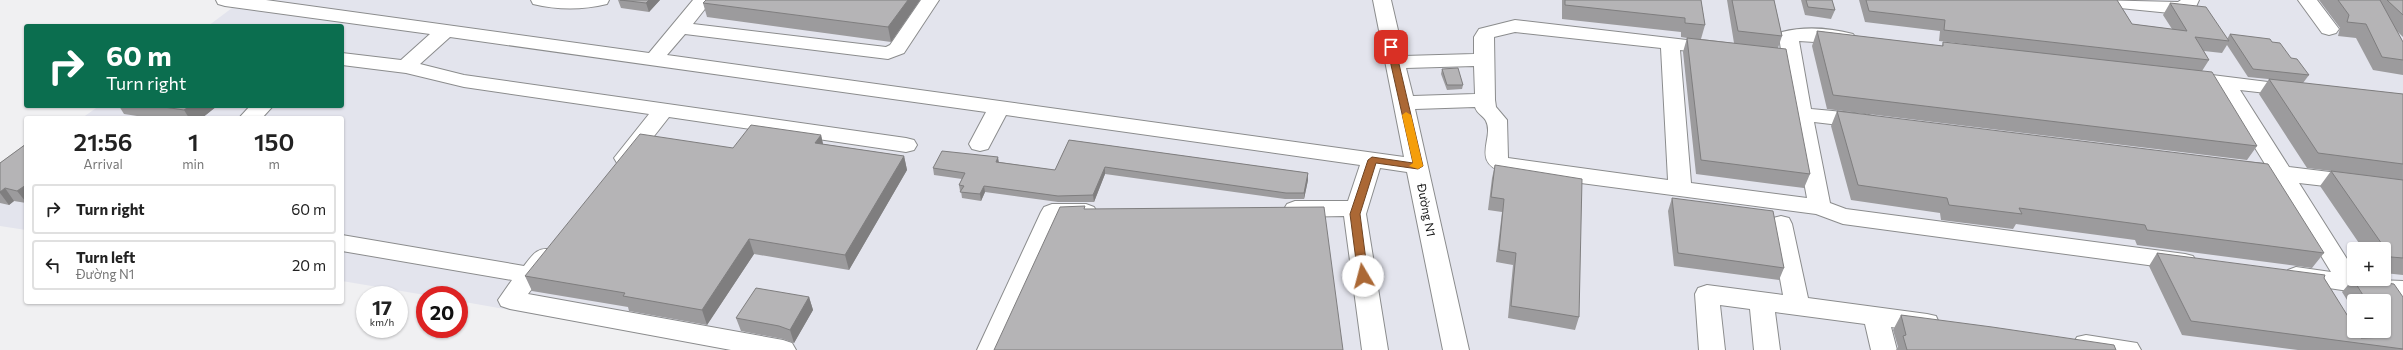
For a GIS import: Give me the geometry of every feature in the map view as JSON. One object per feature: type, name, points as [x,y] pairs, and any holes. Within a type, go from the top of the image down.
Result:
[{"type":"street","points":[[225,0],[1418,166]]},
{"type":"street","points":[[540,0],[576,4],[600,0]]},
{"type":"street","points":[[653,60],[704,0]]},
{"type":"street","points":[[680,28],[888,53],[897,49],[930,0]]},
{"type":"street","name":"Đường N1","points":[[1382,0],[1456,350]]},
{"type":"street","points":[[2100,0],[2180,8],[2188,5],[2190,0]]},
{"type":"street","points":[[2307,0],[2329,29]]},
{"type":"street","points":[[1791,57],[1511,26],[1486,32],[1484,37],[1485,100],[1486,109],[1497,120],[1496,158],[1500,164],[1820,207],[1843,216],[2208,265]]},
{"type":"street","points":[[406,67],[445,31]]},
{"type":"street","points":[[1820,207],[1791,57],[1789,36],[1797,34],[1865,40]]},
{"type":"street","points":[[1670,43],[1680,188]]},
{"type":"street","points":[[344,59],[406,67],[464,81],[906,145]]},
{"type":"street","points":[[1394,62],[1484,60]]},
{"type":"street","points":[[2170,76],[2314,92]]},
{"type":"street","points":[[2225,82],[2280,173],[2347,278]]},
{"type":"street","points":[[1404,103],[1485,100]]},
{"type":"street","points":[[251,116],[261,108]]},
{"type":"street","points":[[980,144],[999,108]]},
{"type":"street","points":[[614,171],[664,110]]},
{"type":"street","points":[[1802,114],[1881,123]]},
{"type":"street","points":[[1372,160],[1355,214],[1375,350]]},
{"type":"street","points":[[2227,167],[2403,188]]},
{"type":"street","points":[[1273,209],[1357,208]]},
{"type":"street","points":[[990,350],[1052,212],[1108,212]]},
{"type":"street","points":[[1781,224],[1797,306]]},
{"type":"street","points":[[560,239],[510,300],[782,350]]},
{"type":"street","points":[[344,242],[530,275]]},
{"type":"street","points":[[2276,274],[2347,283]]},
{"type":"street","points":[[2373,286],[2403,290]]},
{"type":"street","points":[[1712,350],[1706,294],[1947,326]]},
{"type":"street","points":[[1762,302],[1767,350]]},
{"type":"street","points":[[1876,317],[1884,350]]},
{"type":"street","points":[[2065,342],[2128,350]]},
{"type":"shaded area","points":[[225,0],[2403,0],[2403,350],[735,350],[468,303],[468,286],[416,286],[416,293],[408,292],[408,286],[372,286],[344,281],[344,116],[85,116],[96,108],[344,108],[344,24],[211,24],[240,2]]},
{"type":"shaded area","points":[[24,160],[24,230],[0,226],[0,178]]},
{"type":"building","points":[[620,0],[649,0],[646,3]]},
{"type":"building","points":[[706,0],[908,0],[888,27],[703,3]]},
{"type":"building","points":[[1565,0],[1701,0],[1705,25],[1685,23],[1685,18],[1565,5]]},
{"type":"building","points":[[1732,0],[1774,0],[1782,36],[1738,31]]},
{"type":"building","points":[[1806,0],[1832,0],[1835,10],[1808,7]]},
{"type":"building","points":[[1866,0],[2117,0],[2132,24],[2187,31],[2170,3],[2206,7],[2229,41],[2195,37],[2209,60],[1944,30],[1945,20],[1869,11]]},
{"type":"building","points":[[2338,0],[2380,0],[2403,42],[2403,60],[2382,57],[2366,24],[2347,22],[2349,15]]},
{"type":"building","points":[[2387,0],[2403,0],[2403,15]]},
{"type":"building","points":[[1817,31],[1943,46],[1943,42],[2212,72],[2257,146],[1833,95]]},
{"type":"building","points":[[2230,34],[2270,39],[2272,42],[2280,43],[2291,58],[2297,59],[2309,75],[2253,69]]},
{"type":"building","points":[[1687,38],[1786,49],[1810,174],[1701,160]]},
{"type":"building","points":[[1458,68],[1463,85],[1447,85],[1442,69]]},
{"type":"building","points":[[2269,79],[2403,94],[2403,164],[2318,153]]},
{"type":"building","points":[[170,108],[187,108],[184,110]]},
{"type":"building","points":[[1837,111],[2268,164],[2324,253],[2147,230],[2145,225],[2019,208],[2022,214],[1949,205],[1947,198],[1858,185]]},
{"type":"building","points":[[751,125],[821,135],[815,143],[904,156],[845,255],[749,239],[702,310],[623,296],[625,293],[525,276],[640,134],[733,148]]},
{"type":"building","points":[[1069,140],[1308,173],[1304,193],[1286,193],[1105,167],[1093,195],[1058,196],[984,186],[980,194],[960,192],[964,186],[959,185],[965,173],[933,168],[942,151],[998,157],[996,162],[1055,170]]},
{"type":"building","points":[[24,145],[24,186],[17,191],[5,188],[0,192],[0,163]]},
{"type":"building","points":[[1495,165],[1582,179],[1579,317],[1511,306],[1516,253],[1499,250],[1504,199],[1491,197]]},
{"type":"building","points":[[2331,171],[2403,180],[2403,258],[2391,257],[2391,242],[2381,242]]},
{"type":"building","points":[[1672,198],[1773,211],[1784,268],[1678,253]]},
{"type":"building","points":[[1085,206],[1084,209],[1324,207],[1343,350],[994,350],[1060,207]]},
{"type":"building","points":[[2157,253],[2325,275],[2324,278],[2347,315],[2347,338],[2391,338],[2391,294],[2362,294],[2357,286],[2391,286],[2391,284],[2394,284],[2403,297],[2403,349],[2191,321]]},
{"type":"building","points":[[756,288],[809,297],[790,330],[779,326],[736,318]]},
{"type":"building","points":[[1901,315],[2114,345],[2116,350],[1907,350],[1903,336],[1906,335]]},
{"type":"slow traffic","points":[[1406,115],[1418,166],[1413,166]]},
{"type":"route","points":[[1363,276],[1355,214],[1362,196],[1372,160],[1418,166],[1391,47]]}]
